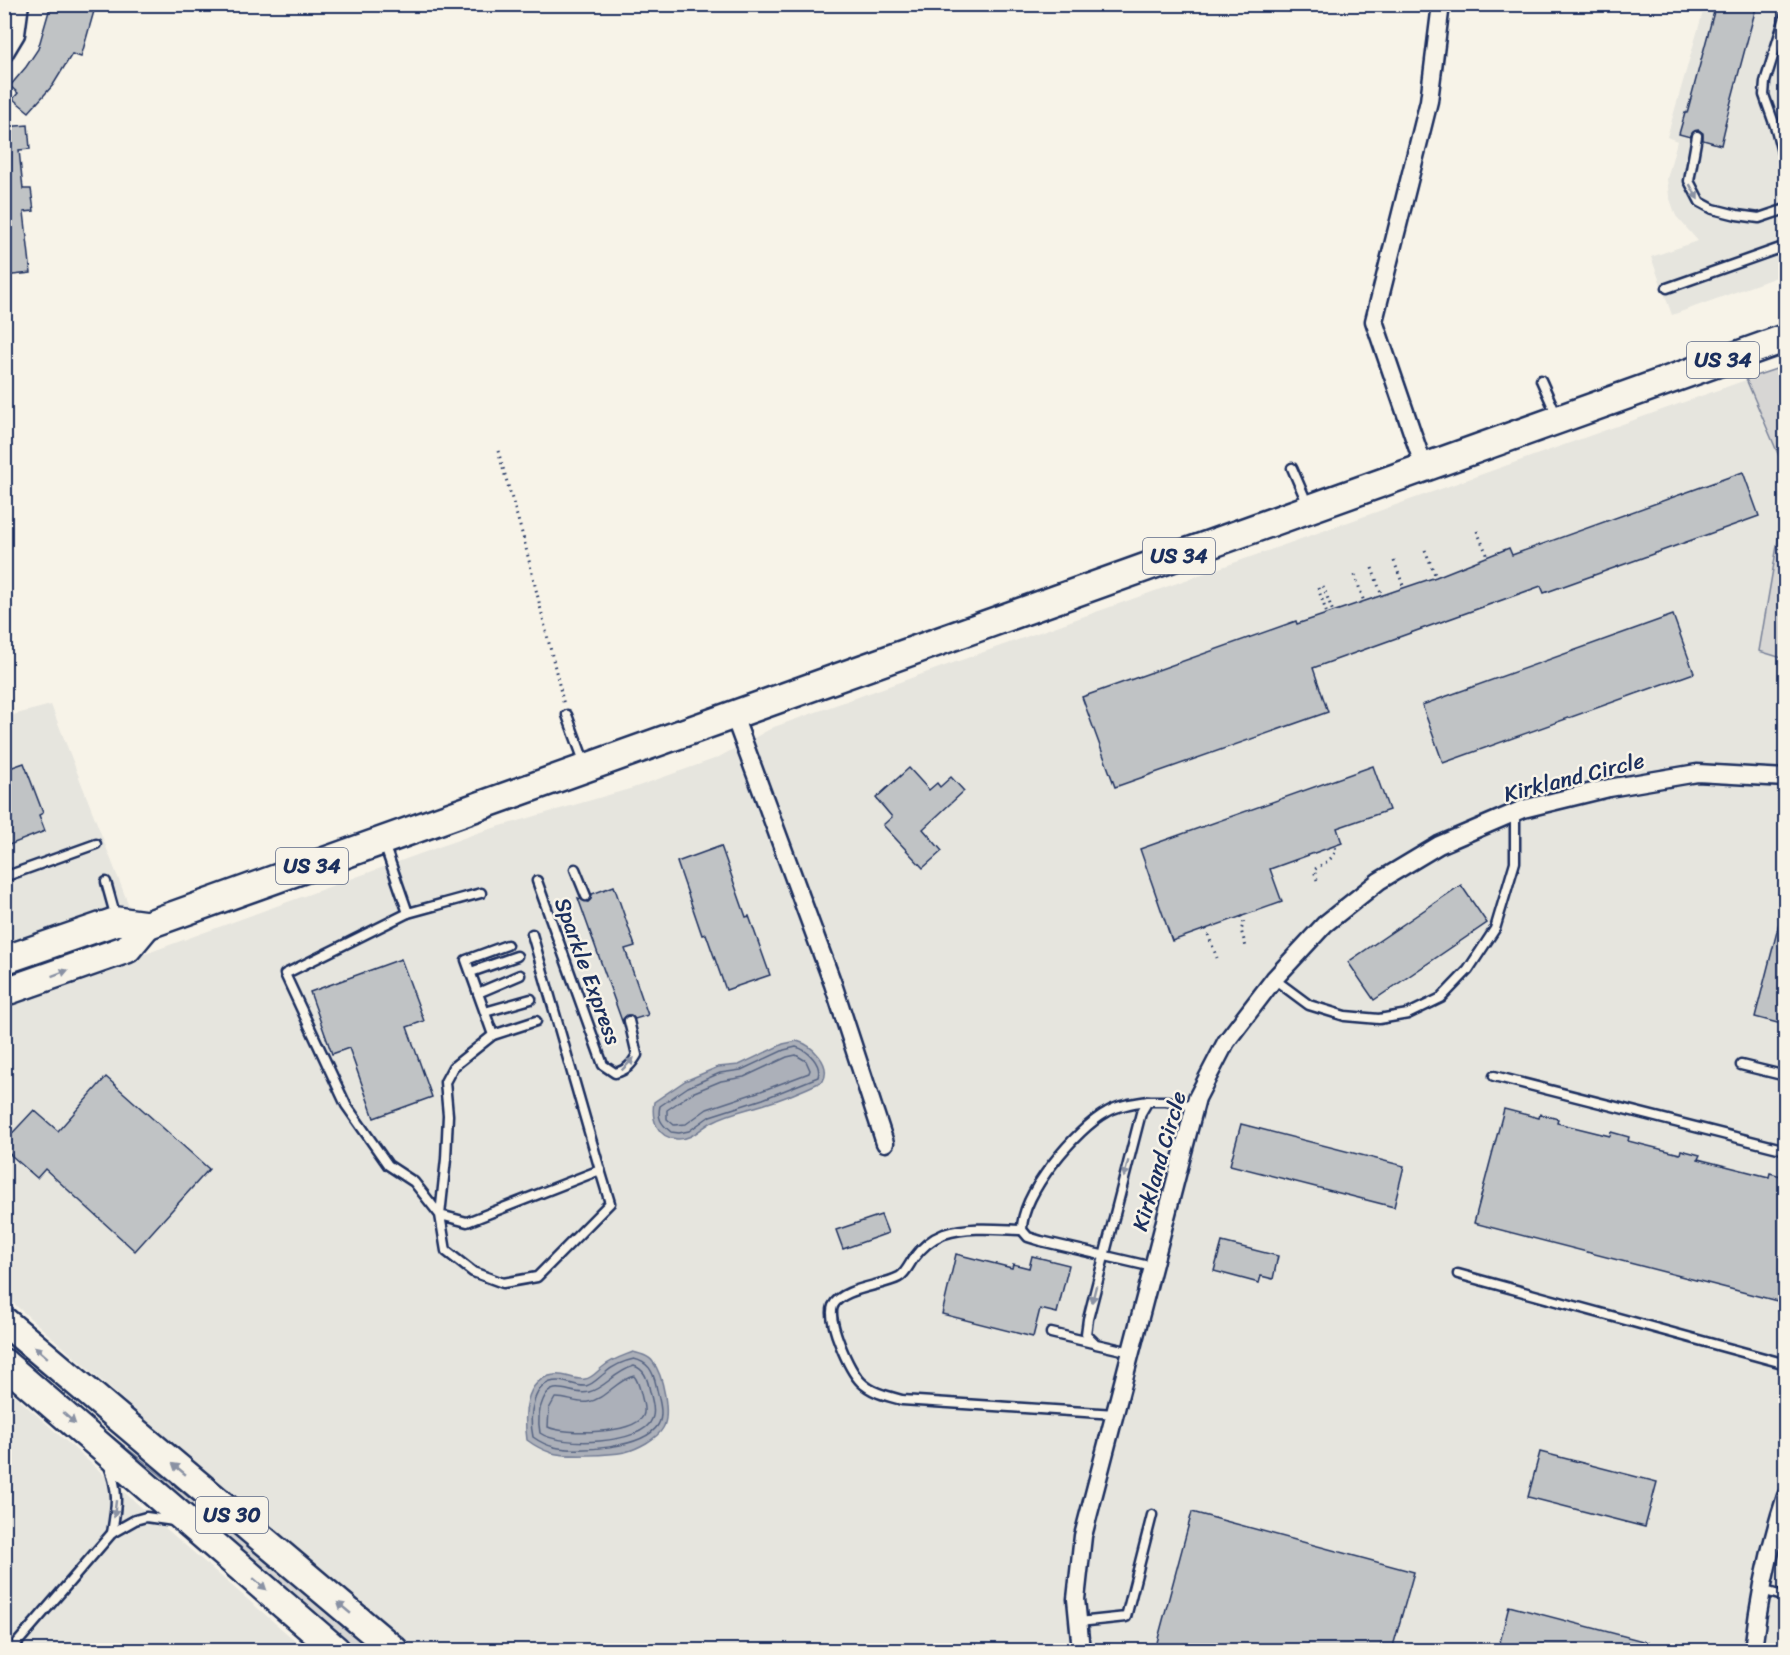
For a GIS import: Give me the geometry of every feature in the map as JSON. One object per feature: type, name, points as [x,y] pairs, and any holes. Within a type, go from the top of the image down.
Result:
[{"type":"main road","name":"US 34","points":[[4,992],[127,949],[147,926],[1785,338]]},
{"type":"main road","name":"US 34","points":[[4,960],[117,921],[147,926]]},
{"type":"main road","name":"US 30","points":[[4,1321],[394,1650]]},
{"type":"main road","name":"US 30","points":[[4,1363],[336,1650]]},
{"type":"street","points":[[4,54],[16,34],[20,4]]},
{"type":"street","points":[[1424,467],[1374,321],[1429,101],[1442,4]]},
{"type":"street","points":[[734,716],[833,984],[885,1143]]},
{"type":"street","name":"Kirkland Circle","points":[[1082,1650],[1076,1599],[1083,1536],[1197,1098],[1226,1042],[1274,979],[1325,924],[1378,881],[1439,845],[1515,812],[1609,788],[1697,773],[1785,778]]},
{"type":"street","points":[[1753,1650],[1761,1590],[1773,1533],[1785,1496]]},
{"type":"lane","points":[[1785,14],[1765,82],[1764,94],[1776,129],[1785,168]]},
{"type":"lane","points":[[1697,135],[1689,182],[1700,202],[1713,209],[1759,218],[1785,209]]},
{"type":"lane","points":[[1667,288],[1785,246]]},
{"type":"lane","points":[[1541,380],[1558,419]]},
{"type":"lane","points":[[1292,468],[1309,509]]},
{"type":"lane","points":[[567,716],[586,767]]},
{"type":"lane","points":[[1274,979],[1310,1005],[1345,1016],[1379,1019],[1408,1014],[1441,998],[1468,970],[1495,929],[1515,862],[1515,812]]},
{"type":"lane","points":[[382,840],[408,913]]},
{"type":"lane","points":[[4,877],[96,844]]},
{"type":"lane","name":"Sparkle Express","points":[[575,869],[586,896]]},
{"type":"lane","name":"Sparkle Express","points":[[537,881],[603,1065],[615,1073],[624,1071],[637,1055],[629,1021]]},
{"type":"lane","points":[[106,882],[117,921]]},
{"type":"lane","points":[[481,893],[408,913],[285,974],[346,1105],[388,1165],[414,1182],[440,1215],[467,1222],[600,1170]]},
{"type":"lane","points":[[532,933],[610,1203],[537,1277],[503,1283],[473,1272],[447,1251],[440,1215],[448,1115],[445,1082],[453,1067],[493,1035],[536,1022]]},
{"type":"lane","points":[[493,1035],[466,960],[507,945]]},
{"type":"lane","points":[[471,972],[517,956]]},
{"type":"lane","points":[[478,993],[520,975]]},
{"type":"lane","points":[[485,1011],[531,999]]},
{"type":"lane","points":[[1741,1065],[1785,1076]]},
{"type":"lane","points":[[1494,1076],[1785,1150]]},
{"type":"lane","points":[[1153,1267],[1028,1237],[1022,1230],[1022,1220],[1038,1185],[1072,1140],[1091,1121],[1109,1110],[1148,1101],[1166,1101],[1195,1106]]},
{"type":"lane","points":[[1096,1344],[1086,1334],[1088,1319],[1141,1113],[1148,1101]]},
{"type":"lane","points":[[1022,1230],[975,1228],[944,1234],[925,1244],[902,1276],[854,1291],[839,1299],[833,1305],[832,1314],[846,1358],[860,1381],[876,1393],[902,1400],[1114,1414]]},
{"type":"lane","points":[[1458,1274],[1785,1364]]},
{"type":"lane","points":[[1051,1333],[1131,1352]]},
{"type":"lane","points":[[101,1446],[114,1479],[117,1503],[112,1533]]},
{"type":"lane","points":[[1078,1622],[1126,1617],[1152,1515]]},
{"type":"lane","points":[[11,1650],[112,1533],[135,1520],[146,1517],[166,1519],[195,1527]]},
{"type":"lane","points":[[1761,1590],[1785,1597]]},
{"type":"path","points":[[498,451],[524,540],[567,716]]},
{"type":"path","points":[[1478,531],[1488,557]]},
{"type":"path","points":[[1425,550],[1436,577]]},
{"type":"path","points":[[1394,561],[1404,588]]},
{"type":"path","points":[[1372,568],[1382,596]]},
{"type":"path","points":[[1355,575],[1364,602]]},
{"type":"path","points":[[1323,586],[1333,612]]},
{"type":"path","points":[[1318,588],[1327,614]]},
{"type":"path","points":[[1317,880],[1314,870],[1334,855],[1335,846]]},
{"type":"path","points":[[1241,916],[1244,923],[1240,930],[1246,947]]},
{"type":"path","points":[[1206,929],[1217,958]]},
{"type":"shaded area","points":[[1705,5],[1785,5],[1785,274],[1672,315],[1651,257],[1698,241],[1676,216],[1669,196],[1667,179],[1677,141],[1667,137]]},
{"type":"shaded area","points":[[1785,366],[1785,1650],[419,1650],[259,1519],[5,1296],[5,1005],[480,832],[633,788],[717,758],[774,727]]},
{"type":"shaded area","points":[[1786,366],[1785,470],[1746,379]]},
{"type":"shaded area","points":[[1785,499],[1785,659],[1759,651]]},
{"type":"shaded area","points":[[51,705],[129,906],[5,950],[5,717]]},
{"type":"shaded area","points":[[4,1386],[102,1473],[306,1650],[5,1650]]},
{"type":"shaded area","points":[[65,1399],[196,1503],[376,1650],[352,1650]]},
{"type":"water","points":[[797,1041],[814,1051],[823,1062],[825,1075],[823,1081],[778,1100],[720,1118],[683,1139],[670,1138],[657,1127],[654,1102],[685,1081],[718,1067],[739,1065],[783,1044]]},
{"type":"water","points":[[633,1352],[651,1360],[657,1368],[663,1385],[666,1404],[665,1422],[663,1428],[652,1440],[625,1452],[567,1455],[552,1453],[527,1440],[526,1411],[531,1392],[536,1384],[554,1375],[588,1378],[611,1361]]},
{"type":"building","points":[[51,4],[96,4],[81,57],[72,54],[53,85],[29,112],[13,99],[18,93],[10,86],[38,49]]},
{"type":"building","points":[[1716,4],[1757,4],[1721,145],[1703,140],[1703,133],[1699,130],[1693,132],[1690,137],[1679,134],[1685,113],[1687,113]]},
{"type":"building","points":[[28,125],[30,149],[19,150],[23,189],[31,189],[34,211],[24,212],[31,273],[4,276],[4,127]]},
{"type":"building","points":[[1743,472],[1759,516],[1544,593],[1541,586],[1313,668],[1328,712],[1115,787],[1082,697],[1296,621],[1297,624],[1436,577],[1509,548],[1512,555]]},
{"type":"building","points":[[1673,615],[1694,673],[1443,763],[1422,705]]},
{"type":"building","points":[[24,763],[43,813],[39,815],[45,831],[4,847],[4,770]]},
{"type":"building","points":[[1373,766],[1389,810],[1337,828],[1342,843],[1270,869],[1282,902],[1172,941],[1140,849]]},
{"type":"building","points":[[909,768],[929,790],[937,783],[940,787],[951,777],[964,791],[923,829],[942,851],[923,868],[883,825],[892,817],[876,798]]},
{"type":"building","points":[[721,846],[746,917],[749,916],[770,975],[726,990],[706,934],[702,935],[677,862]]},
{"type":"building","points":[[1461,885],[1487,923],[1374,1000],[1348,962]]},
{"type":"building","points":[[614,886],[635,946],[625,949],[648,1015],[635,1019],[627,1015],[623,1019],[623,1024],[578,898],[588,902],[592,894]]},
{"type":"building","points":[[1781,916],[1785,916],[1785,1025],[1755,1017]]},
{"type":"building","points":[[401,959],[424,1021],[407,1027],[432,1097],[374,1118],[349,1048],[332,1054],[310,992]]},
{"type":"building","points":[[106,1077],[209,1169],[135,1251],[45,1169],[37,1178],[4,1149],[4,1142],[34,1110],[58,1131]]},
{"type":"building","points":[[1504,1109],[1539,1118],[1540,1114],[1558,1119],[1557,1123],[1610,1136],[1611,1132],[1629,1137],[1628,1141],[1680,1154],[1681,1150],[1700,1155],[1698,1159],[1769,1177],[1770,1173],[1785,1177],[1785,1303],[1474,1223]]},
{"type":"building","points":[[1241,1124],[1404,1166],[1394,1207],[1230,1165]]},
{"type":"building","points":[[881,1215],[888,1233],[843,1249],[836,1230]]},
{"type":"building","points":[[1222,1242],[1278,1256],[1273,1279],[1261,1276],[1259,1283],[1214,1271]]},
{"type":"building","points":[[956,1254],[1012,1268],[1013,1264],[1029,1268],[1032,1256],[1069,1265],[1057,1313],[1040,1309],[1033,1337],[942,1314]]},
{"type":"building","points":[[1540,1452],[1657,1482],[1645,1527],[1528,1497]]},
{"type":"building","points":[[1192,1512],[1414,1572],[1392,1650],[1155,1650]]},
{"type":"building","points":[[1509,1606],[1662,1646],[1661,1650],[1498,1650]]}]
